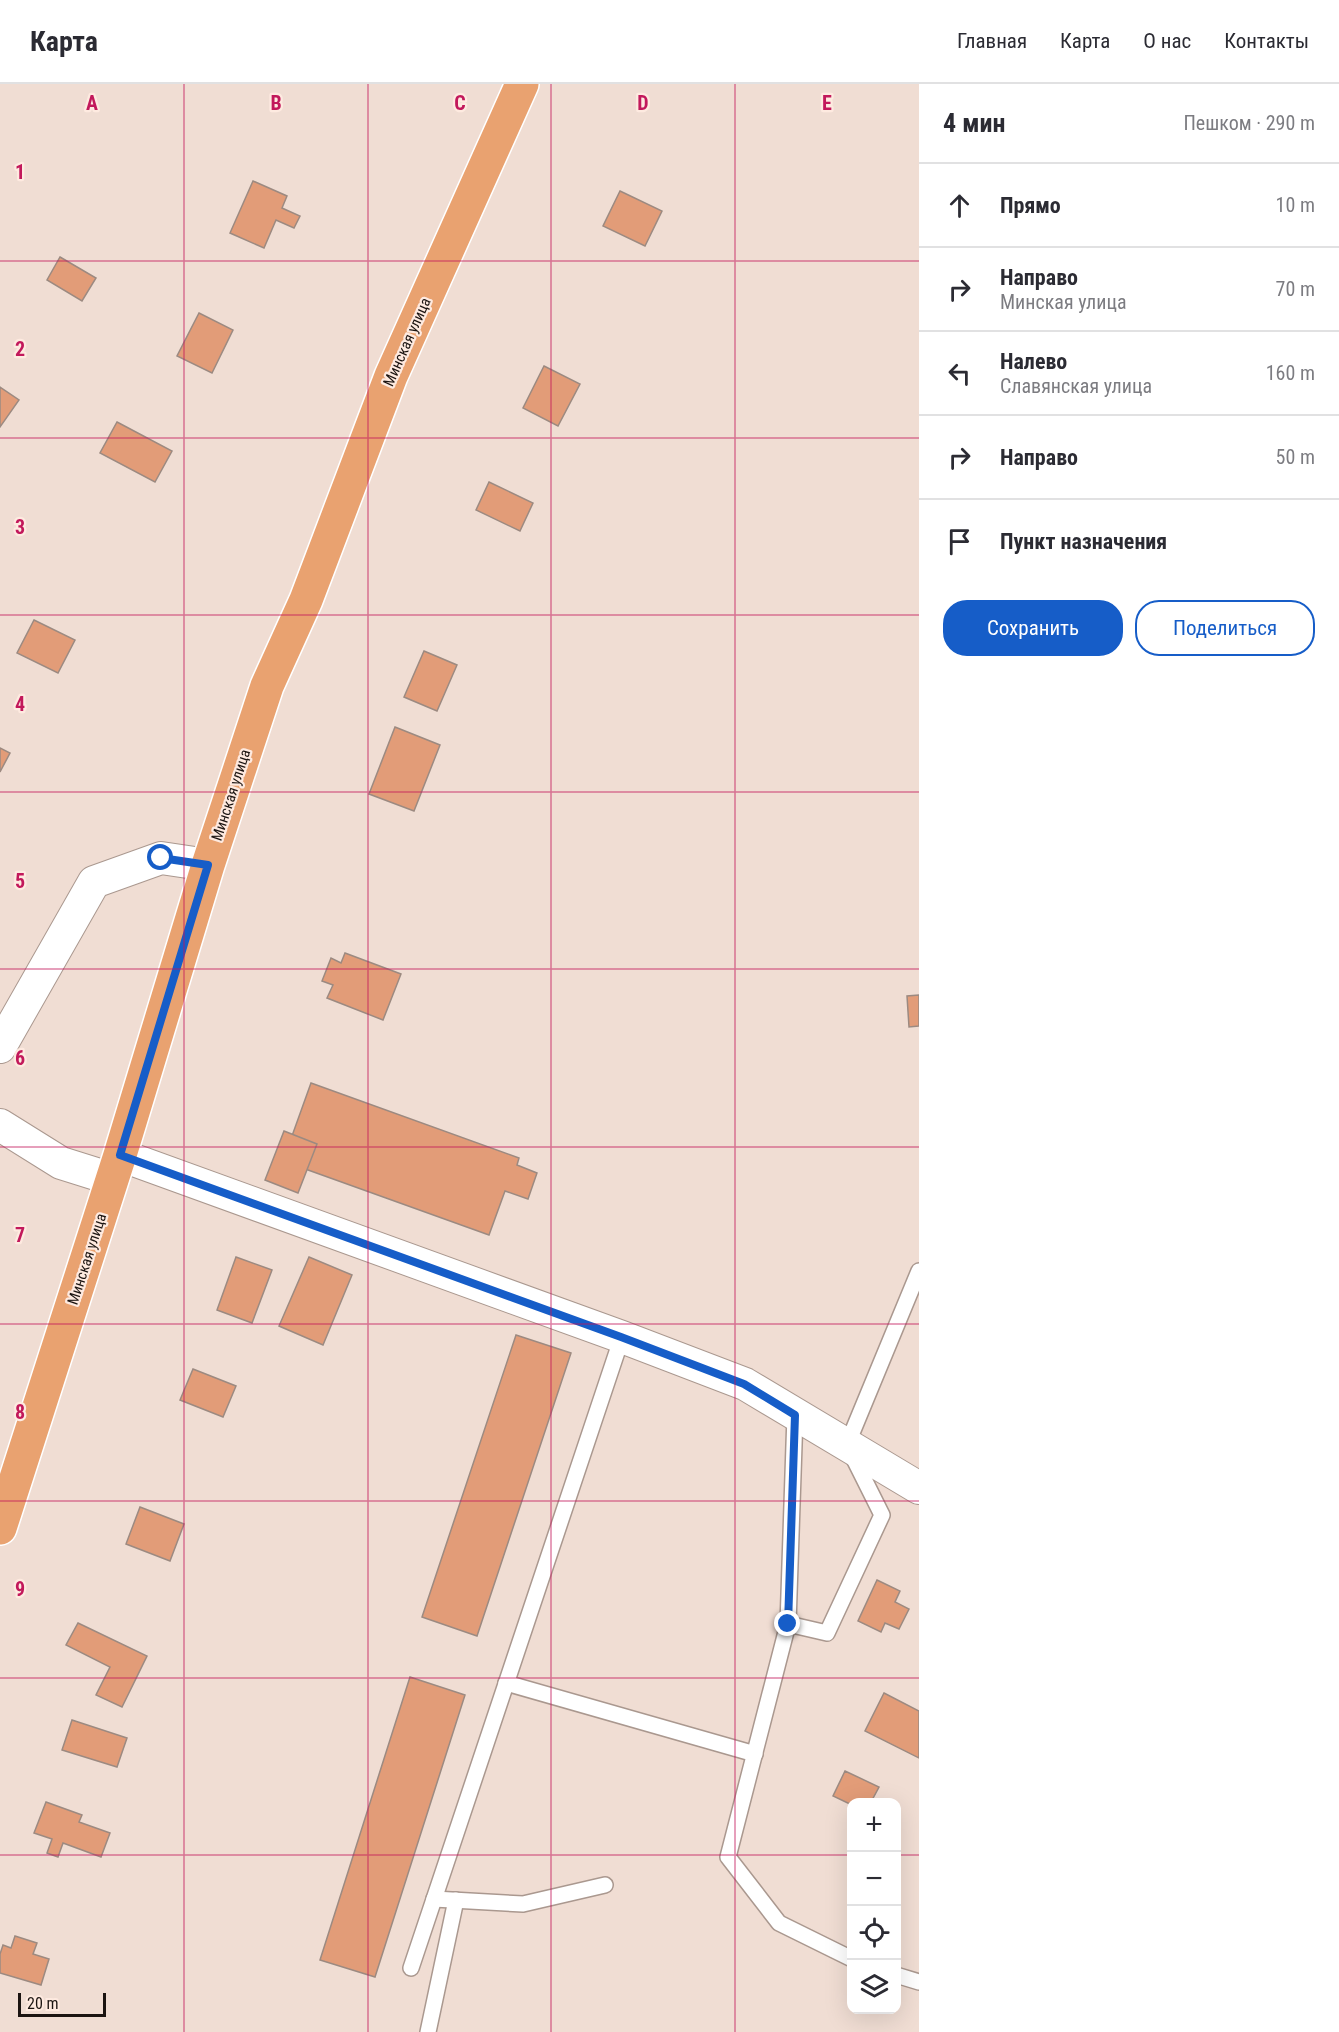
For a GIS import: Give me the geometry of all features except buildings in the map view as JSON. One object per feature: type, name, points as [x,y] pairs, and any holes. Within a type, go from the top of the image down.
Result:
[{"type":"main road","name":"Минская улица","points":[[0,1528],[116,1167],[208,865],[267,686],[306,600],[391,376],[522,84]]},
{"type":"street","points":[[0,1047],[94,882],[161,858],[208,865]]},
{"type":"street","points":[[0,1125],[61,1163],[116,1167],[621,1337],[744,1384],[919,1488]]},
{"type":"lane","points":[[788,1624],[828,1633],[882,1515],[847,1445],[919,1271]]},
{"type":"lane","points":[[411,1968],[621,1337]]},
{"type":"lane","points":[[795,1415],[788,1624],[728,1857],[778,1923],[847,1957]]},
{"type":"lane","points":[[506,1683],[754,1754]]},
{"type":"lane","points":[[434,1899],[523,1904],[605,1885]]},
{"type":"lane","points":[[428,2032],[456,1900]]},
{"type":"lane","points":[[901,1976],[919,1982]]},
{"type":"route","points":[[161,858],[208,865],[120,1155],[744,1384],[795,1415],[788,1624]]}]
